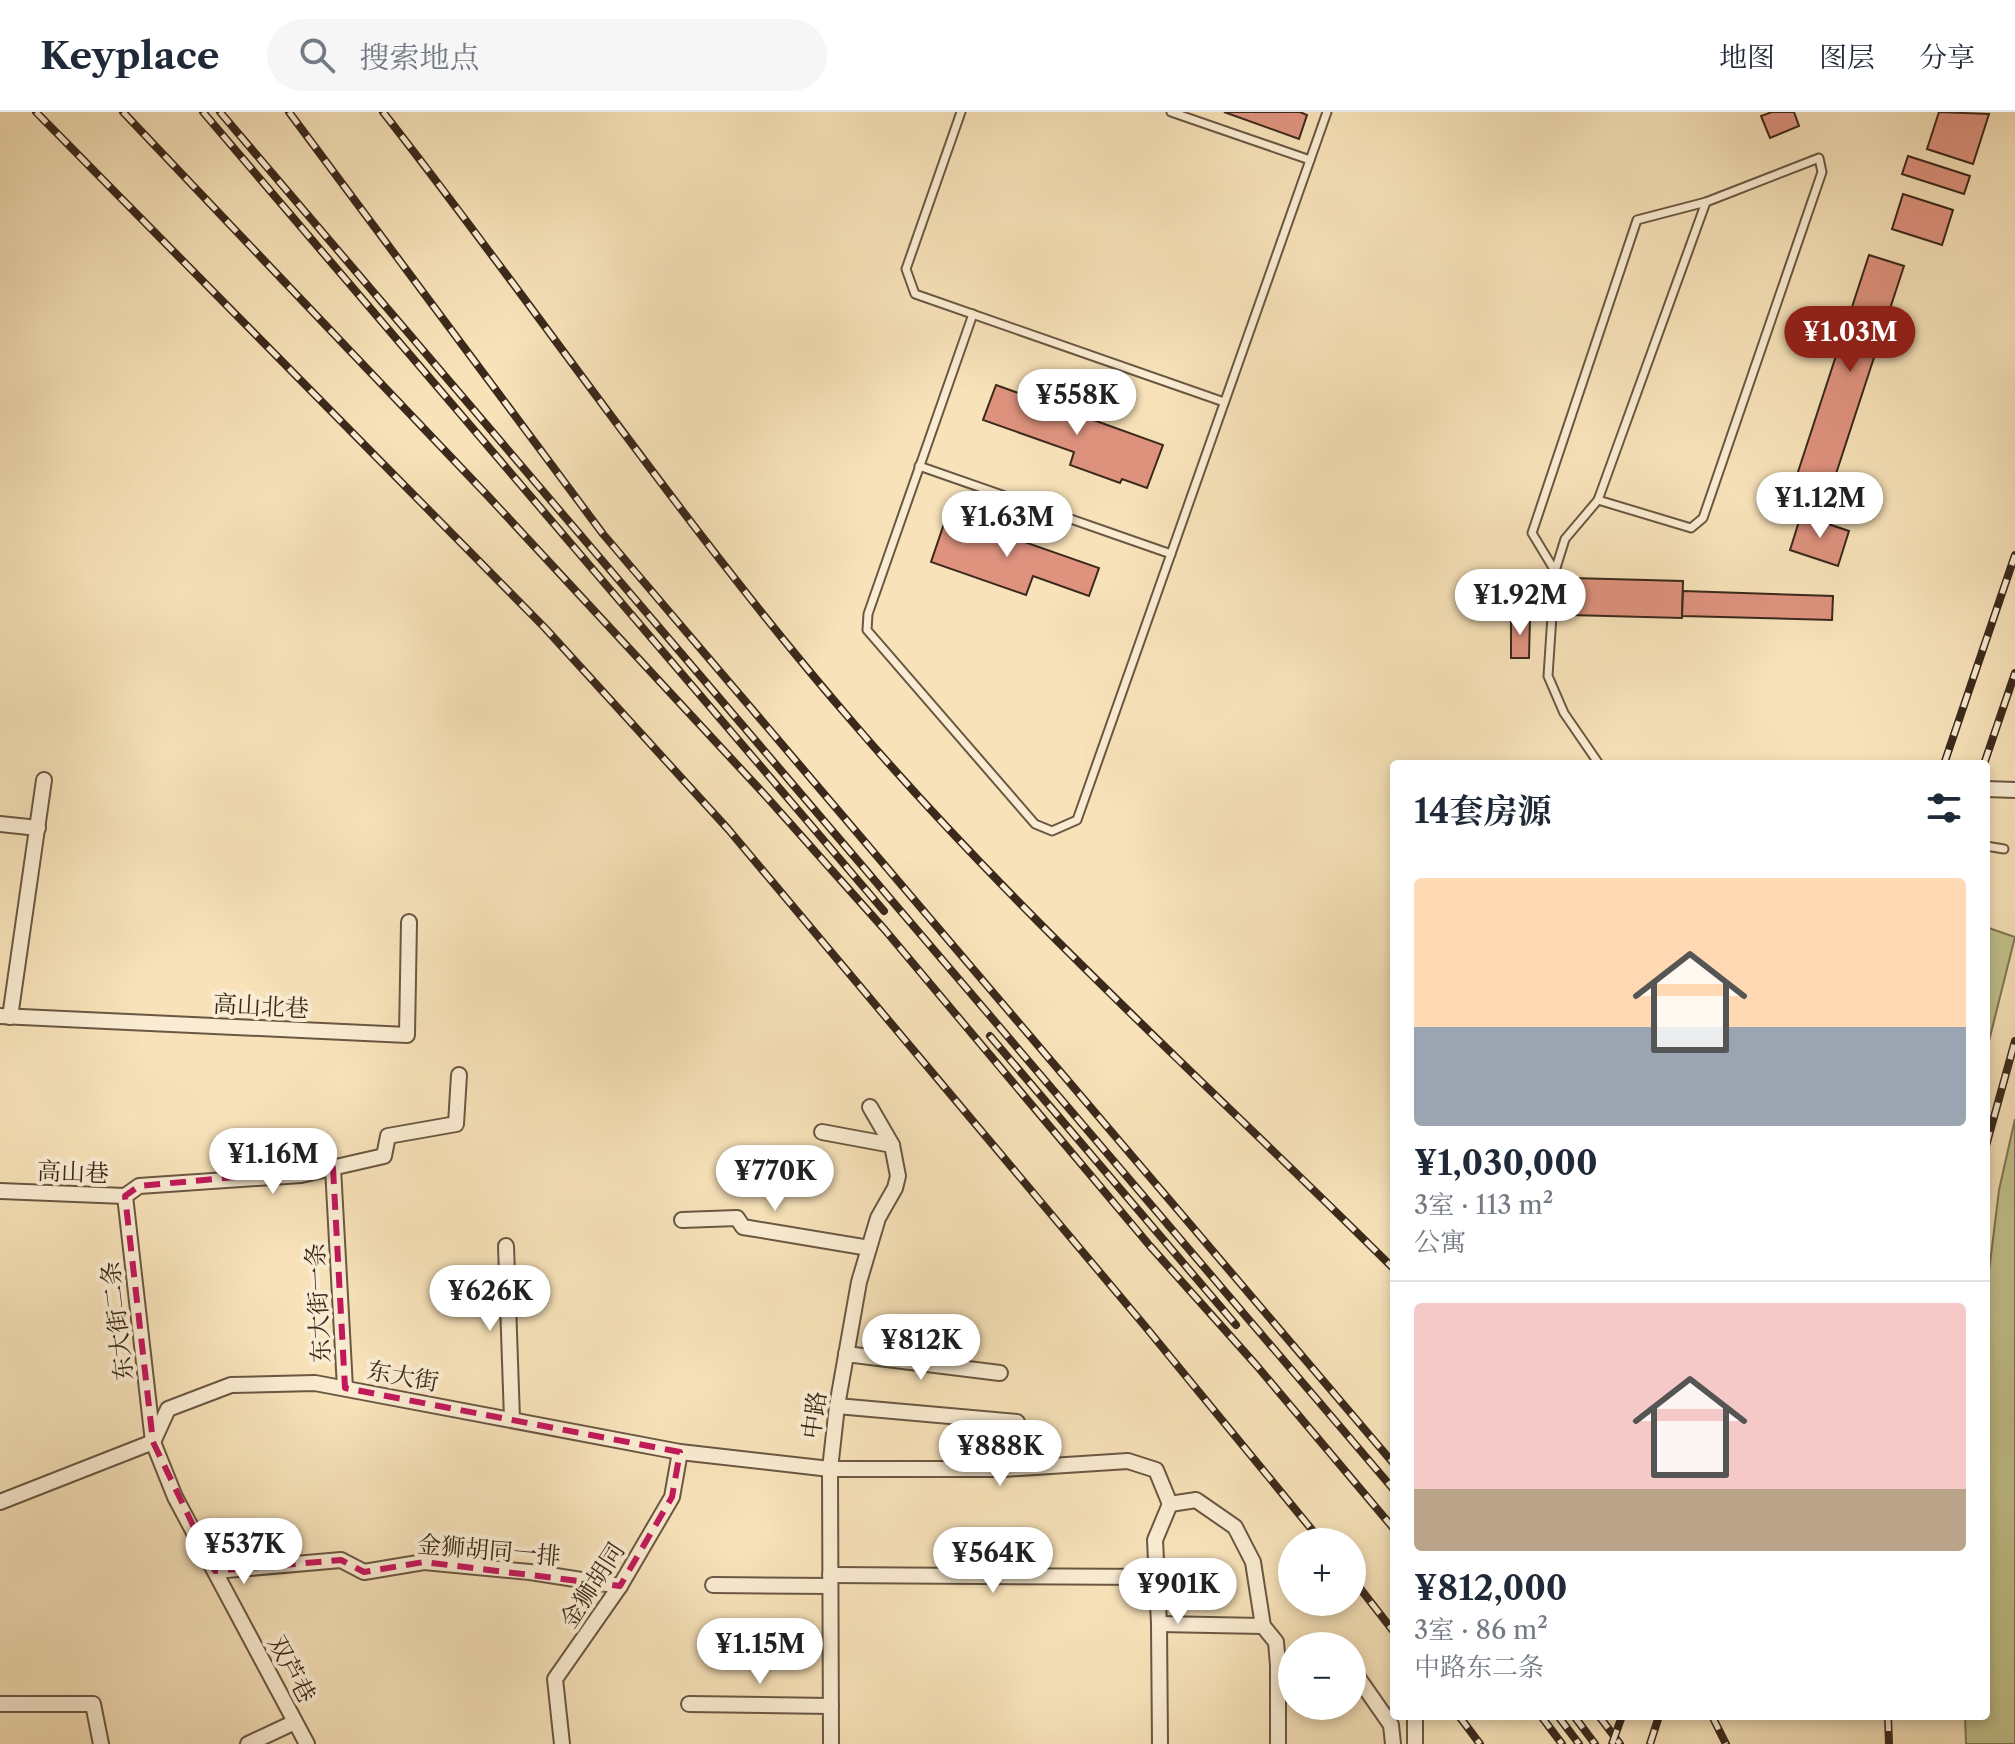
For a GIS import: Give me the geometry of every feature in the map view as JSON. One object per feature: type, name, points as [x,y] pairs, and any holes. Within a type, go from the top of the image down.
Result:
[{"type":"street","points":[[5,1016],[44,780]]},
{"type":"street","points":[[1990,789],[2015,790]]},
{"type":"street","points":[[0,824],[38,828]]},
{"type":"street","name":"高山北巷","points":[[5,1016],[407,1035],[409,922]]},
{"type":"street","name":"高山巷","points":[[0,1191],[125,1196],[139,1186],[301,1175],[384,1156],[388,1136],[456,1124],[459,1075]]},
{"type":"street","name":"中路","points":[[831,1744],[830,1469],[837,1406],[859,1282],[878,1218],[895,1188],[898,1176],[892,1145],[870,1107]]},
{"type":"street","points":[[822,1132],[892,1145]]},
{"type":"street","name":"东大街一条","points":[[333,1168],[345,1388]]},
{"type":"street","name":"东大街二条","points":[[125,1196],[153,1442]]},
{"type":"street","points":[[682,1220],[737,1218],[743,1227],[869,1248]]},
{"type":"street","points":[[506,1246],[512,1419]]},
{"type":"street","points":[[846,1354],[1000,1373]]},
{"type":"street","name":"东大街","points":[[153,1442],[168,1409],[231,1385],[315,1383],[680,1452],[830,1469],[1004,1469],[1128,1461],[1156,1470],[1170,1504]]},
{"type":"street","points":[[837,1406],[1017,1422]]},
{"type":"street","points":[[0,1502],[153,1442]]},
{"type":"street","name":"双芦巷","points":[[153,1442],[175,1497],[307,1744]]},
{"type":"street","name":"金狮胡同","points":[[562,1744],[555,1679],[620,1586],[672,1497],[680,1452]]},
{"type":"street","points":[[1160,1744],[1155,1540],[1170,1504],[1196,1500],[1235,1527],[1253,1562],[1263,1626],[1278,1647]]},
{"type":"street","name":"金狮胡同一排","points":[[215,1571],[341,1560],[364,1572],[424,1562],[530,1572],[620,1586]]},
{"type":"street","points":[[713,1585],[1156,1577]]},
{"type":"street","points":[[1159,1624],[1263,1626]]},
{"type":"street","points":[[1366,1689],[1391,1725],[1393,1744]]},
{"type":"street","points":[[0,1704],[93,1704],[101,1744]]},
{"type":"street","points":[[689,1704],[831,1706]]},
{"type":"street","points":[[1278,1744],[1280,1720]]},
{"type":"street","points":[[1415,1720],[1415,1744]]},
{"type":"street","points":[[248,1744],[295,1722]]},
{"type":"lane","points":[[961,112],[906,269],[915,294],[1224,402]]},
{"type":"lane","points":[[1171,112],[1310,160]]},
{"type":"lane","points":[[973,314],[868,614],[867,630],[1035,824],[1052,831],[1077,820],[1327,112]]},
{"type":"lane","points":[[1555,571],[1532,533],[1637,220],[1706,202],[1819,158],[1822,172],[1703,518],[1691,528],[1598,500]]},
{"type":"lane","points":[[1596,760],[1564,713],[1548,676],[1555,571],[1565,539],[1598,500],[1706,202]]},
{"type":"lane","points":[[919,466],[1171,554]]},
{"type":"lane","points":[[1990,847],[2004,849]]},
{"type":"highlighted area","points":[[333,1168],[345,1388],[680,1452],[672,1497],[620,1586],[424,1562],[364,1572],[341,1560],[215,1571],[153,1442],[125,1196],[139,1186]]},
{"type":"green space","points":[[1990,928],[2015,937],[1990,1037]]},
{"type":"green space","points":[[2015,1119],[2015,1744],[1966,1744],[1965,1720],[1990,1720],[1990,1263],[1999,1190]]},
{"type":"building","points":[[1224,112],[1300,112],[1307,115],[1299,139]]},
{"type":"building","points":[[1772,112],[1794,112],[1799,126],[1770,138],[1761,116]]},
{"type":"building","points":[[1939,112],[1989,114],[1973,164],[1927,149]]},
{"type":"building","points":[[1908,156],[1970,176],[1964,194],[1902,174]]},
{"type":"building","points":[[1903,194],[1953,210],[1942,245],[1892,229]]},
{"type":"building","points":[[1869,255],[1904,266],[1830,492],[1795,481]]},
{"type":"building","points":[[996,385],[1163,445],[1147,488],[1122,479],[1120,483],[1070,465],[1074,452],[983,420]]},
{"type":"building","points":[[947,515],[1099,568],[1089,596],[1033,576],[1026,595],[931,562]]},
{"type":"building","points":[[1801,515],[1849,531],[1838,566],[1790,550]]},
{"type":"building","points":[[1571,578],[1683,581],[1682,618],[1570,615]]},
{"type":"building","points":[[1683,591],[1833,596],[1832,620],[1682,616]]},
{"type":"building","points":[[1511,616],[1530,616],[1529,658],[1511,658]]},
{"type":"railway","points":[[36,112],[545,628],[728,829],[1311,1528]]},
{"type":"railway","points":[[123,112],[486,494],[764,794],[885,930],[1150,1246],[1257,1366],[1390,1524]]},
{"type":"railway","points":[[203,112],[884,911]]},
{"type":"railway","points":[[220,112],[1390,1485]]},
{"type":"railway","points":[[289,112],[603,534],[1390,1459]]},
{"type":"railway","points":[[383,112],[732,576],[855,725],[984,867],[1051,935],[1390,1265]]},
{"type":"railway","points":[[1945,760],[2015,555]]},
{"type":"railway","points":[[1985,760],[2015,673]]},
{"type":"railway","points":[[990,1036],[1236,1325]]},
{"type":"railway","points":[[1990,1132],[2015,1041]]},
{"type":"railway","points":[[1366,1596],[1390,1627]]},
{"type":"railway","points":[[1462,1720],[1480,1744]]},
{"type":"railway","points":[[1544,1720],[1562,1744]]},
{"type":"railway","points":[[1561,1720],[1579,1744]]},
{"type":"railway","points":[[1577,1720],[1595,1744]]},
{"type":"railway","points":[[1602,1720],[1620,1744]]},
{"type":"railway","points":[[1612,1744],[1621,1720]]},
{"type":"railway","points":[[1650,1744],[1658,1720]]},
{"type":"railway","points":[[1714,1720],[1726,1744]]},
{"type":"railway","points":[[1888,1720],[1889,1744]]}]
